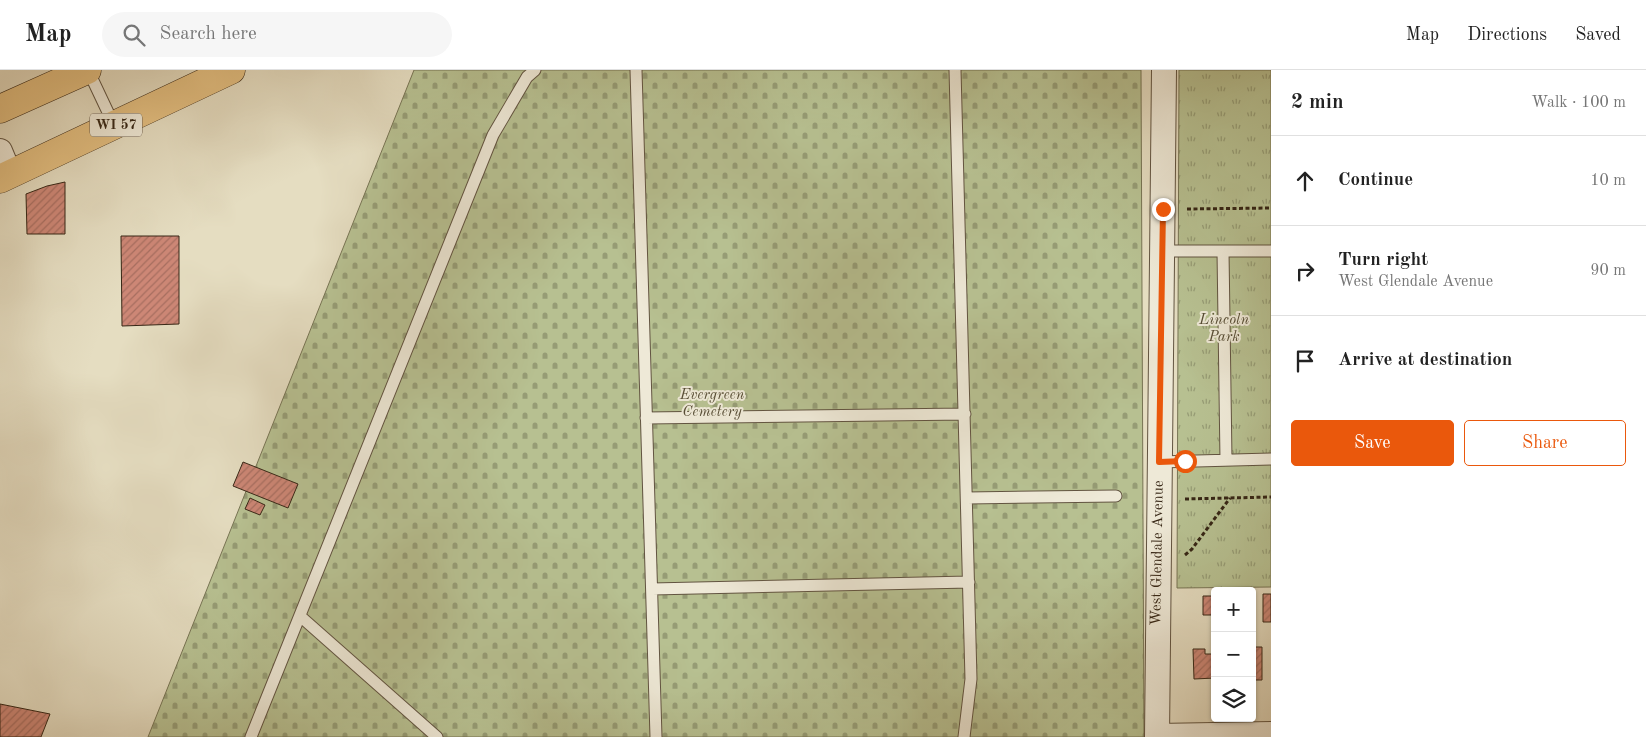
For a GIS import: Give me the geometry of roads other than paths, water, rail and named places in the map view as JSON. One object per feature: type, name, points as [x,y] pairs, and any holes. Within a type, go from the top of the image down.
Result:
[{"type":"main road","points":[[0,109],[87,70]]},
{"type":"main road","name":"WI 57","points":[[3,169],[114,126],[231,70]]},
{"type":"street","name":"West Glendale Avenue","points":[[1157,737],[1164,70]]},
{"type":"street","points":[[1157,737],[1271,734]]},
{"type":"lane","points":[[87,70],[114,126]]},
{"type":"lane","points":[[251,737],[494,135],[527,77],[536,70]]},
{"type":"lane","points":[[636,70],[656,737]]},
{"type":"lane","points":[[955,70],[971,679],[964,737]]},
{"type":"lane","points":[[1162,251],[1271,251]]},
{"type":"lane","points":[[1223,251],[1226,460]]},
{"type":"lane","points":[[646,418],[965,414]]},
{"type":"lane","points":[[1159,462],[1271,459]]},
{"type":"lane","points":[[967,498],[1116,496]]},
{"type":"lane","points":[[652,589],[968,582]]},
{"type":"lane","points":[[300,616],[437,737]]},
{"type":"park label","name":"Lincoln Park","points":[[1224,328]]},
{"type":"park label","name":"Evergreen Cemetery","points":[[712,404]]}]
